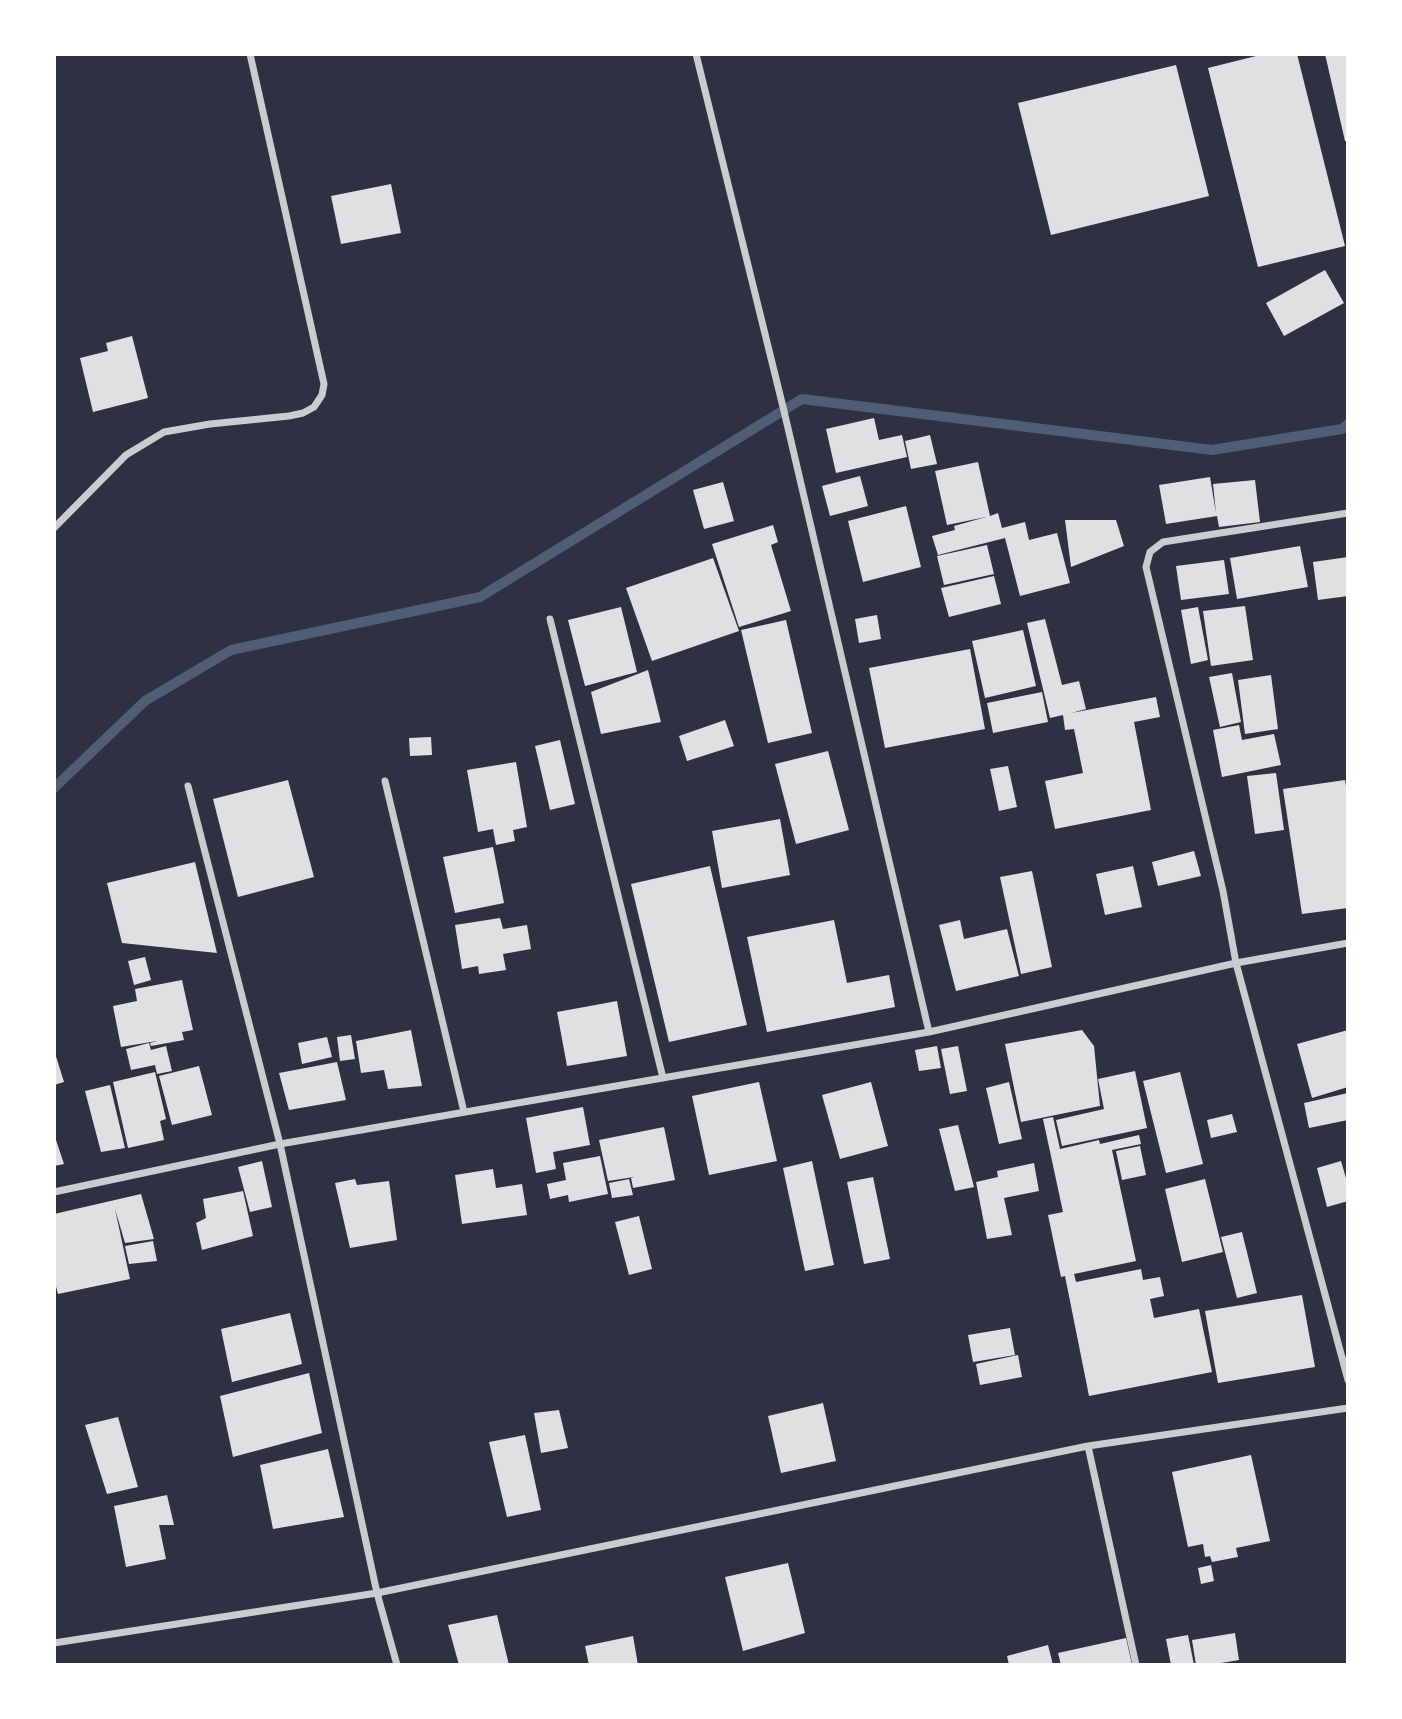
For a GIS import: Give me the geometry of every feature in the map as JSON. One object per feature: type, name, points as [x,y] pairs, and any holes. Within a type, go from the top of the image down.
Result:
[{"type":"street","points":[[54,528],[125,455],[164,432],[303,413],[314,407],[322,396],[324,384],[250,54]]},
{"type":"street","points":[[696,54],[784,411],[929,1032]]},
{"type":"street","points":[[1348,513],[1163,542],[1150,552],[1146,568],[1223,891],[1236,962],[1348,1380]]},
{"type":"street","points":[[550,619],[663,1077]]},
{"type":"street","points":[[385,781],[464,1112]]},
{"type":"street","points":[[188,786],[280,1144],[377,1593],[397,1665]]},
{"type":"street","points":[[54,1192],[280,1144],[929,1032],[1236,962],[1348,943]]},
{"type":"street","points":[[54,1643],[377,1593],[1088,1446],[1348,1409]]},
{"type":"street","points":[[1088,1446],[1136,1665]]},
{"type":"building","points":[[1264,54],[1297,54],[1345,246],[1258,267],[1208,68]]},
{"type":"building","points":[[1325,54],[1348,54],[1348,141],[1345,141]]},
{"type":"building","points":[[1176,65],[1209,196],[1051,235],[1018,103]]},
{"type":"building","points":[[391,184],[401,233],[341,244],[331,196]]},
{"type":"building","points":[[1325,270],[1344,303],[1284,336],[1266,303]]},
{"type":"building","points":[[132,336],[148,398],[93,412],[80,358],[108,351],[106,343]]},
{"type":"building","points":[[874,418],[879,440],[902,435],[907,457],[836,473],[826,429]]},
{"type":"building","points":[[930,435],[937,464],[911,469],[905,441]]},
{"type":"building","points":[[978,462],[990,516],[998,513],[1002,528],[1025,522],[1029,540],[1057,533],[1070,583],[1020,596],[1005,538],[938,555],[932,536],[955,530],[954,526],[986,517],[947,525],[935,471]]},
{"type":"building","points":[[860,476],[868,506],[830,516],[822,486]]},
{"type":"building","points":[[1210,477],[1216,513],[1213,484],[1255,480],[1260,522],[1219,527],[1217,516],[1166,524],[1159,485]]},
{"type":"building","points":[[723,482],[734,521],[704,529],[693,490]]},
{"type":"building","points":[[906,506],[921,567],[863,582],[848,521]]},
{"type":"building","points":[[1065,520],[1116,520],[1124,546],[1071,567]]},
{"type":"building","points":[[773,525],[778,542],[771,545],[791,611],[739,627],[712,544]]},
{"type":"building","points":[[987,545],[994,574],[944,585],[937,556]]},
{"type":"building","points":[[1300,546],[1308,587],[1237,599],[1230,558]]},
{"type":"building","points":[[1348,557],[1348,596],[1318,600],[1313,562]]},
{"type":"building","points":[[713,558],[739,631],[652,661],[626,588]]},
{"type":"building","points":[[1224,560],[1229,594],[1181,600],[1176,566]]},
{"type":"building","points":[[994,576],[1001,604],[949,617],[941,588]]},
{"type":"building","points":[[1245,606],[1253,660],[1211,666],[1203,611]]},
{"type":"building","points":[[621,607],[637,672],[585,686],[568,620]]},
{"type":"building","points":[[1198,607],[1208,660],[1191,664],[1181,610]]},
{"type":"building","points":[[877,615],[881,639],[859,643],[855,619]]},
{"type":"building","points":[[1045,619],[1062,685],[1079,681],[1086,709],[1071,713],[1156,697],[1160,717],[1134,722],[1151,810],[1055,829],[1045,781],[1083,773],[1074,729],[1065,730],[1063,715],[1050,718],[1027,623]]},
{"type":"building","points":[[786,620],[812,733],[768,743],[741,630]]},
{"type":"building","points":[[1023,630],[1036,686],[985,698],[972,641]]},
{"type":"building","points":[[970,649],[985,729],[885,748],[869,668]]},
{"type":"building","points":[[648,670],[661,722],[601,734],[591,692]]},
{"type":"building","points":[[1232,673],[1241,722],[1220,727],[1209,677]]},
{"type":"building","points":[[1271,675],[1278,729],[1245,734],[1238,680]]},
{"type":"building","points":[[1042,692],[1048,722],[993,733],[987,703]]},
{"type":"building","points":[[725,720],[734,746],[687,761],[679,736]]},
{"type":"building","points":[[1239,725],[1242,740],[1274,734],[1281,765],[1222,777],[1213,730]]},
{"type":"building","points":[[431,737],[432,755],[410,756],[409,738]]},
{"type":"building","points":[[560,740],[575,804],[550,810],[535,746]]},
{"type":"building","points":[[828,751],[849,830],[796,844],[775,764]]},
{"type":"building","points":[[516,762],[527,827],[513,830],[515,841],[496,845],[493,829],[478,832],[467,770]]},
{"type":"building","points":[[1008,766],[1017,807],[999,811],[990,769]]},
{"type":"building","points":[[1276,773],[1284,830],[1255,834],[1247,776]]},
{"type":"building","points":[[288,780],[314,877],[238,897],[213,799]]},
{"type":"building","points":[[1345,780],[1348,798],[1348,908],[1302,914],[1283,789]]},
{"type":"building","points":[[780,819],[790,875],[722,888],[712,831]]},
{"type":"building","points":[[493,847],[504,903],[455,913],[443,857]]},
{"type":"building","points":[[1194,851],[1201,876],[1158,886],[1152,862]]},
{"type":"building","points":[[195,862],[217,953],[122,943],[107,883]]},
{"type":"building","points":[[710,866],[747,1025],[669,1042],[631,884]]},
{"type":"building","points":[[1133,866],[1142,907],[1105,915],[1096,874]]},
{"type":"building","points":[[1032,871],[1052,967],[1021,974],[1000,877]]},
{"type":"building","points":[[500,918],[503,929],[527,925],[531,949],[503,954],[506,970],[479,974],[478,966],[462,969],[455,925]]},
{"type":"building","points":[[834,920],[847,983],[889,975],[895,1007],[767,1032],[747,937]]},
{"type":"building","points":[[960,920],[964,939],[1007,929],[1019,976],[956,991],[939,925]]},
{"type":"building","points":[[145,957],[151,980],[134,985],[128,961]]},
{"type":"building","points":[[182,980],[193,1030],[182,1032],[184,1040],[151,1046],[150,1043],[157,1041],[121,1047],[113,1006],[137,1001],[135,989]]},
{"type":"building","points":[[617,1001],[627,1056],[567,1066],[557,1012]]},
{"type":"building","points":[[411,1030],[422,1086],[388,1089],[384,1070],[361,1073],[356,1041]]},
{"type":"building","points":[[1082,1030],[1094,1046],[1100,1106],[1021,1122],[1005,1044]]},
{"type":"building","points":[[1348,1030],[1348,1087],[1312,1098],[1297,1044]]},
{"type":"building","points":[[351,1035],[355,1059],[340,1061],[337,1037]]},
{"type":"building","points":[[327,1037],[332,1057],[302,1064],[298,1043]]},
{"type":"building","points":[[149,1043],[151,1050],[166,1046],[172,1071],[157,1074],[155,1065],[131,1070],[126,1049]]},
{"type":"building","points":[[937,1046],[941,1068],[919,1071],[915,1050]]},
{"type":"building","points":[[958,1046],[967,1091],[950,1094],[941,1049]]},
{"type":"building","points":[[54,1050],[64,1082],[54,1085]]},
{"type":"building","points":[[337,1062],[346,1100],[289,1110],[279,1073]]},
{"type":"building","points":[[199,1066],[212,1115],[172,1125],[159,1076]]},
{"type":"building","points":[[1135,1071],[1147,1128],[1062,1146],[1056,1120],[1104,1109],[1098,1079]]},
{"type":"building","points":[[155,1072],[166,1119],[160,1121],[164,1140],[128,1148],[113,1082]]},
{"type":"building","points":[[1180,1072],[1203,1164],[1166,1173],[1143,1081]]},
{"type":"building","points":[[759,1082],[777,1161],[709,1175],[692,1096]]},
{"type":"building","points":[[871,1082],[888,1146],[840,1159],[822,1095]]},
{"type":"building","points":[[1009,1082],[1022,1139],[999,1144],[986,1088]]},
{"type":"building","points":[[110,1085],[125,1148],[101,1152],[85,1091]]},
{"type":"building","points":[[1348,1093],[1348,1120],[1309,1128],[1304,1103]]},
{"type":"building","points":[[583,1107],[590,1145],[553,1152],[556,1169],[536,1173],[526,1118]]},
{"type":"building","points":[[1232,1114],[1237,1132],[1211,1138],[1207,1120]]},
{"type":"building","points":[[1053,1117],[1060,1149],[1139,1135],[1141,1144],[1112,1150],[1136,1261],[1074,1274],[1076,1282],[1141,1269],[1143,1280],[1160,1277],[1164,1296],[1150,1299],[1154,1318],[1199,1309],[1212,1372],[1089,1396],[1065,1276],[1061,1277],[1048,1215],[1063,1212],[1043,1119]]},
{"type":"building","points":[[958,1125],[974,1187],[955,1191],[939,1129]]},
{"type":"building","points":[[664,1127],[675,1180],[633,1188],[631,1178],[634,1177],[608,1181],[599,1140]]},
{"type":"building","points":[[54,1134],[64,1164],[54,1166]]},
{"type":"building","points":[[1140,1146],[1146,1175],[1122,1180],[1116,1151]]},
{"type":"building","points":[[600,1156],[608,1194],[569,1202],[568,1195],[550,1199],[547,1184],[566,1180],[563,1163]]},
{"type":"building","points":[[262,1161],[272,1207],[250,1212],[238,1167]]},
{"type":"building","points":[[812,1161],[834,1265],[805,1271],[783,1168]]},
{"type":"building","points":[[1341,1161],[1348,1185],[1348,1201],[1327,1207],[1317,1168]]},
{"type":"building","points":[[1034,1163],[1039,1191],[1004,1198],[1012,1235],[987,1239],[976,1182],[998,1177],[997,1171]]},
{"type":"building","points":[[493,1169],[496,1188],[522,1184],[527,1215],[462,1224],[455,1175]]},
{"type":"building","points":[[873,1177],[890,1259],[864,1264],[847,1182]]},
{"type":"building","points":[[355,1179],[357,1185],[389,1181],[397,1240],[350,1248],[335,1183]]},
{"type":"building","points":[[629,1179],[633,1195],[612,1198],[609,1183]]},
{"type":"building","points":[[1205,1179],[1223,1252],[1182,1262],[1165,1189]]},
{"type":"building","points":[[243,1191],[253,1236],[202,1250],[196,1223],[206,1218],[203,1199]]},
{"type":"building","points":[[141,1194],[154,1239],[125,1243],[115,1209],[130,1279],[58,1294],[54,1279],[54,1214]]},
{"type":"building","points":[[639,1216],[652,1269],[629,1275],[615,1222]]},
{"type":"building","points":[[1242,1232],[1257,1293],[1237,1298],[1221,1237]]},
{"type":"building","points":[[153,1241],[157,1261],[129,1264],[125,1246]]},
{"type":"building","points":[[1302,1295],[1315,1367],[1218,1383],[1205,1311]]},
{"type":"building","points":[[290,1313],[302,1364],[232,1382],[221,1329]]},
{"type":"building","points":[[1010,1328],[1015,1355],[973,1362],[968,1335]]},
{"type":"building","points":[[1018,1355],[1022,1377],[980,1385],[976,1364]]},
{"type":"building","points":[[309,1373],[322,1433],[233,1457],[220,1396]]},
{"type":"building","points":[[823,1403],[836,1461],[781,1473],[768,1416]]},
{"type":"building","points":[[559,1410],[568,1448],[541,1453],[534,1413]]},
{"type":"building","points":[[118,1417],[138,1487],[107,1494],[85,1425]]},
{"type":"building","points":[[525,1435],[541,1510],[507,1517],[489,1442]]},
{"type":"building","points":[[328,1449],[344,1517],[273,1529],[260,1465]]},
{"type":"building","points":[[1251,1455],[1270,1541],[1236,1548],[1238,1557],[1212,1562],[1210,1556],[1205,1557],[1203,1544],[1188,1547],[1172,1472]]},
{"type":"building","points":[[167,1495],[174,1525],[159,1525],[166,1559],[126,1567],[114,1506]]},
{"type":"building","points":[[788,1563],[805,1633],[743,1651],[725,1577]]},
{"type":"building","points":[[1211,1565],[1214,1581],[1201,1584],[1198,1568]]},
{"type":"building","points":[[497,1615],[509,1665],[459,1665],[448,1625]]},
{"type":"building","points":[[1235,1633],[1239,1660],[1196,1665],[1192,1640]]},
{"type":"building","points":[[1188,1635],[1194,1665],[1171,1665],[1166,1639]]},
{"type":"building","points":[[633,1636],[638,1665],[589,1665],[585,1646]]},
{"type":"building","points":[[1126,1638],[1132,1665],[1061,1665],[1058,1653]]},
{"type":"building","points":[[1048,1645],[1053,1665],[1009,1665],[1007,1656]]},
{"type":"waterway","points":[[54,788],[145,701],[231,650],[480,597],[802,399],[1212,450],[1342,429],[1348,424]]}]
